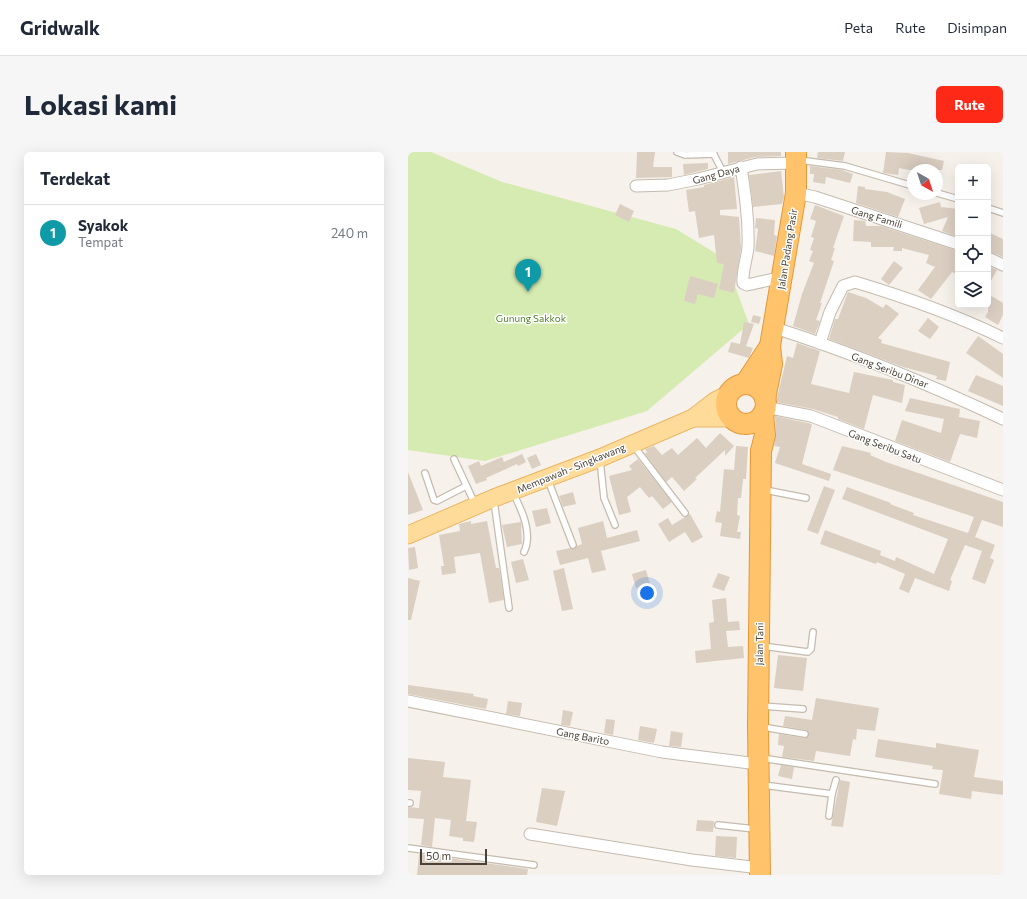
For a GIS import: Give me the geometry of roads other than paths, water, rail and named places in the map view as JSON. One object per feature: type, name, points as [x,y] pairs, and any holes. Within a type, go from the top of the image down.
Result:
[{"type":"highway","name":"Jalan Padang Pasir","points":[[773,337],[796,193],[796,158]]},
{"type":"highway","name":"Mempawah - Singkawang","points":[[737,389],[773,337]]},
{"type":"highway","points":[[754,412],[772,364],[773,337]]},
{"type":"highway","points":[[756,387],[760,390],[754,412],[729,414],[726,404],[737,389],[756,387]]},
{"type":"highway","name":"Jalan Tani","points":[[754,412],[765,435],[761,451],[760,489],[758,706],[760,871]]},
{"type":"main road","name":"Mempawah - Singkawang","points":[[408,535],[494,498],[600,458],[692,418],[715,401],[737,389]]},
{"type":"main road","points":[[692,418],[754,412]]},
{"type":"street","name":"Gang Daya","points":[[636,186],[668,185],[741,167],[796,158]]},
{"type":"street","points":[[741,167],[747,221],[748,246],[743,283],[747,285],[783,277]]},
{"type":"street","name":"Gang Famili","points":[[796,193],[814,197],[955,243]]},
{"type":"street","points":[[991,259],[1003,265]]},
{"type":"street","points":[[820,343],[830,312],[843,286],[855,282],[940,311],[979,326],[1003,338]]},
{"type":"street","name":"Gang Seribu Dinar","points":[[773,337],[820,343],[934,388],[1003,419]]},
{"type":"street","name":"Gang Seribu Satu","points":[[754,412],[811,416],[1003,490]]},
{"type":"street","name":"Gang Barito","points":[[408,701],[662,752],[758,761]]},
{"type":"street","points":[[530,834],[760,871]]},
{"type":"lane","points":[[677,152],[685,155],[714,153],[723,172]]},
{"type":"lane","points":[[796,158],[845,166],[907,184]]},
{"type":"lane","points":[[943,195],[955,198]]},
{"type":"lane","points":[[991,209],[1003,213]]},
{"type":"lane","points":[[632,444],[685,513]]},
{"type":"lane","points":[[600,458],[604,498],[615,525]]},
{"type":"lane","points":[[454,459],[476,506]]},
{"type":"lane","points":[[425,473],[434,500],[466,486]]},
{"type":"lane","points":[[547,478],[573,545]]},
{"type":"lane","points":[[760,489],[806,498]]},
{"type":"lane","points":[[512,491],[524,517],[528,544],[524,552]]},
{"type":"lane","points":[[494,498],[509,608]]},
{"type":"lane","points":[[759,646],[808,652],[811,649],[813,632]]},
{"type":"lane","points":[[758,706],[803,709]]},
{"type":"lane","points":[[758,726],[805,734]]},
{"type":"lane","points":[[758,761],[934,784]]},
{"type":"lane","points":[[829,816],[832,794],[836,780]]},
{"type":"lane","points":[[759,784],[832,794]]},
{"type":"lane","points":[[718,825],[760,830]]},
{"type":"lane","points":[[408,848],[534,865]]},
{"type":"place","name":"Syakok","points":[[528,292]]},
{"type":"park label","name":"Gunung Sakkok","points":[[531,318]]}]
